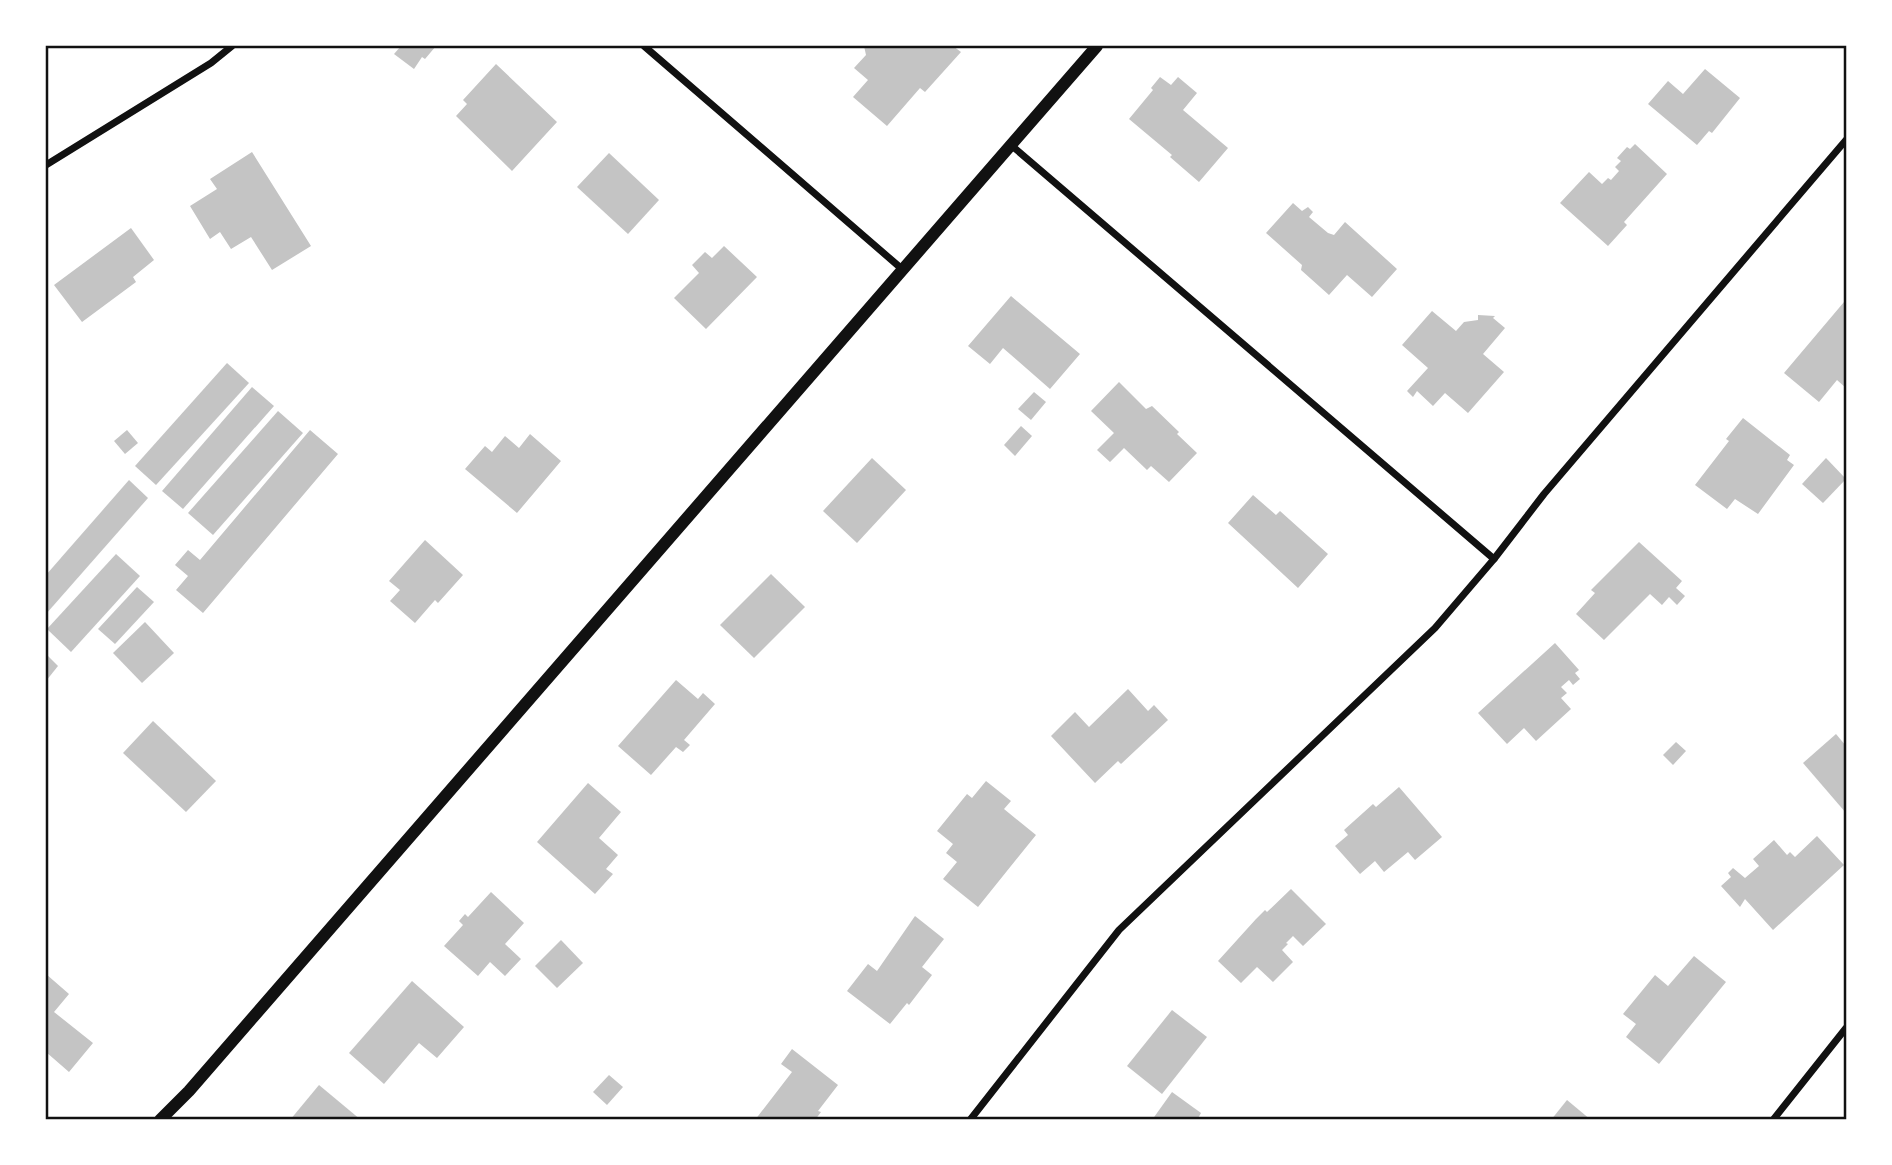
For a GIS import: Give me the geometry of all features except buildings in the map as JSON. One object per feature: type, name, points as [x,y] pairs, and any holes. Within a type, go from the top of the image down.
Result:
[{"type":"street","points":[[46,165],[211,62],[232,46]]},
{"type":"street","points":[[644,46],[902,269]]},
{"type":"street","points":[[160,1119],[189,1091],[1097,46]]},
{"type":"street","points":[[971,1119],[1119,930],[1435,628],[1494,559],[1544,494],[1846,140]]},
{"type":"street","points":[[1011,145],[1494,559]]},
{"type":"street","points":[[1773,1119],[1846,1028]]}]
